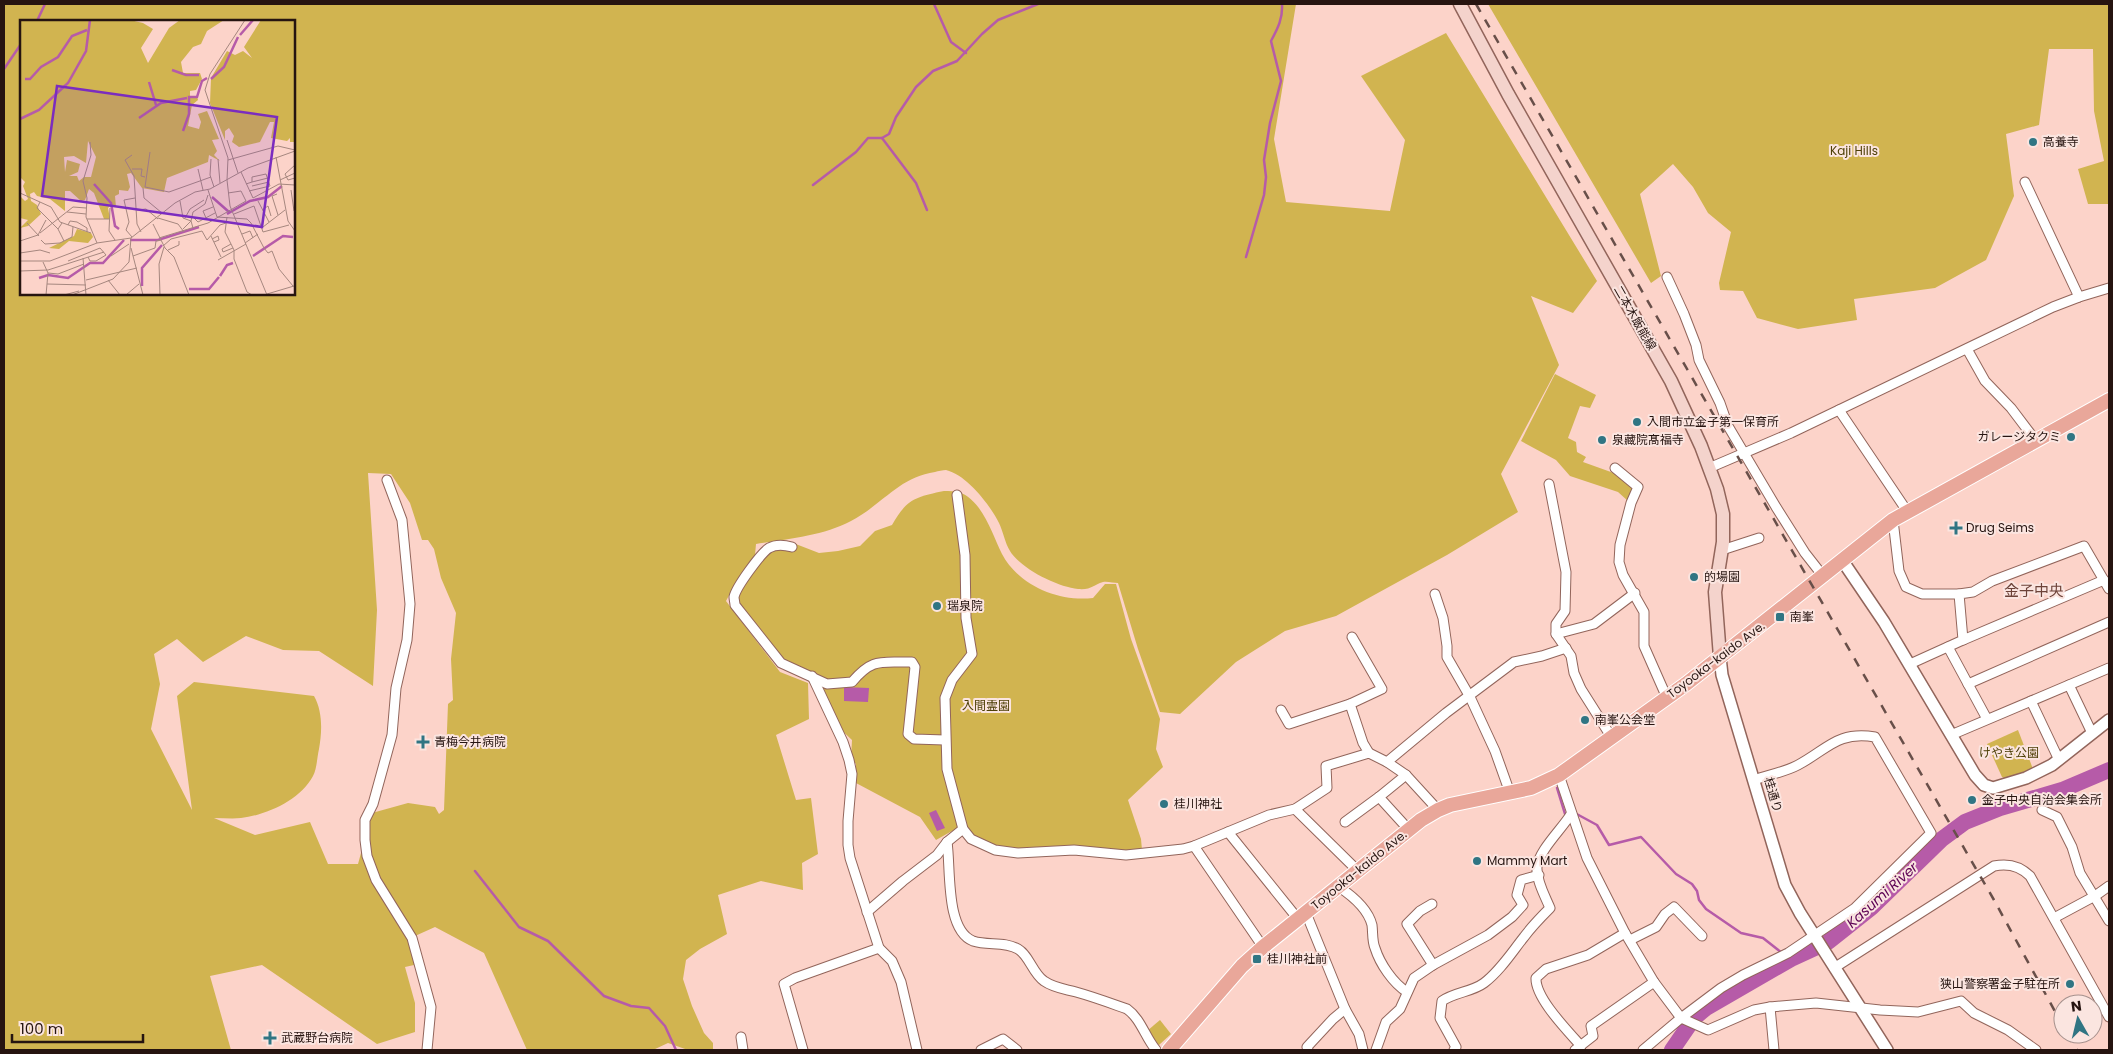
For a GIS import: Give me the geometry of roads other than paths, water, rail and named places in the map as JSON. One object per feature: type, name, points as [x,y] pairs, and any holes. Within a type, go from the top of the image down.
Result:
[{"type":"main road","name":"二本木飯能線","points":[[1460,4],[1504,87],[1671,381],[1692,424],[1710,468],[1723,514],[1722,550],[1715,592],[1720,657]]},
{"type":"main road","name":"Toyooka-kaido Ave.","points":[[1169,1050],[1242,966],[1263,946],[1409,830],[1438,810],[1463,802],[1510,794],[1531,788],[1559,775],[1667,698],[1893,520],[2109,400]]},
{"type":"street","points":[[2025,182],[2079,297]]},
{"type":"street","points":[[1667,277],[1696,345],[1699,360],[1715,391],[1728,426],[1806,553],[1823,576]]},
{"type":"street","points":[[1710,468],[1745,454],[1839,410],[2020,322],[2079,297],[2109,288]]},
{"type":"street","points":[[1967,349],[1985,380],[2011,408],[2036,441]]},
{"type":"street","points":[[1839,410],[1907,511]]},
{"type":"street","points":[[1615,468],[1638,487],[1631,503],[1620,545],[1619,562],[1623,575],[1635,593],[1644,612],[1644,646],[1667,698]]},
{"type":"street","points":[[387,480],[402,520],[410,604],[407,640],[396,688],[392,735],[373,804],[366,820],[366,840],[369,862],[376,880],[412,938],[431,1007],[427,1050]]},
{"type":"street","points":[[1549,484],[1566,572],[1565,611],[1556,624],[1556,634],[1571,656],[1574,673],[1581,688],[1612,738]]},
{"type":"street","points":[[957,496],[965,555],[966,618],[972,654],[952,680],[945,698],[945,740],[947,769],[963,829],[971,839],[1004,852],[1018,853],[1074,850],[1126,855],[1194,846],[1269,815],[1295,809],[1327,788],[1326,766],[1369,753]]},
{"type":"street","points":[[1893,520],[1899,571],[1906,587],[1922,594],[1973,592],[1992,580],[2084,546],[2109,589]]},
{"type":"street","points":[[1722,550],[1759,538]]},
{"type":"street","points":[[792,547],[777,545],[770,547],[764,552],[741,583],[734,596],[735,605],[781,663],[812,675],[827,684],[852,682],[868,665],[874,663],[912,662],[915,667],[908,734],[914,739],[945,740]]},
{"type":"street","points":[[1842,560],[1865,591],[1980,783],[1988,787],[2001,787],[2044,770],[2109,720]]},
{"type":"street","points":[[1910,664],[2104,580]]},
{"type":"street","points":[[1556,634],[1594,624],[1635,593]]},
{"type":"street","points":[[1434,594],[1443,618],[1447,657],[1470,697],[1495,751],[1510,794]]},
{"type":"street","points":[[1958,594],[1963,640]]},
{"type":"street","points":[[1968,684],[2109,622]]},
{"type":"street","points":[[1281,710],[1289,724],[1350,704],[1382,689],[1352,637]]},
{"type":"street","points":[[1948,647],[1986,719]]},
{"type":"street","points":[[1387,762],[1446,713],[1470,697],[1514,662],[1566,648]]},
{"type":"street","name":"桂通り","points":[[1720,657],[1722,675],[1785,885],[1834,968]]},
{"type":"street","points":[[1951,735],[2109,668]]},
{"type":"street","points":[[812,675],[843,742],[852,774],[848,845],[850,858],[879,948],[892,961],[901,982],[917,1050]]},
{"type":"street","points":[[2069,685],[2092,733]]},
{"type":"street","points":[[2031,701],[2059,760]]},
{"type":"street","points":[[1350,704],[1363,744],[1369,753],[1406,775],[1438,810]]},
{"type":"street","points":[[1643,1050],[1681,1018],[1742,975],[1784,955],[1855,908],[1931,833],[1875,737],[1859,734],[1849,736],[1830,743],[1796,767],[1754,780]]},
{"type":"street","points":[[1345,822],[1406,775]]},
{"type":"street","points":[[1559,775],[1586,858],[1627,937],[1654,982],[1681,1018],[1704,1030],[1708,1030],[1754,1010],[1770,1007],[1816,1003],[1918,1012],[1961,1001],[1974,1013],[2008,1030],[2036,1050]]},
{"type":"street","points":[[1379,797],[1409,830]]},
{"type":"street","points":[[1295,809],[1358,871]]},
{"type":"street","points":[[2042,810],[2057,817],[2072,847],[2080,873],[2109,921]]},
{"type":"street","points":[[1456,1049],[1440,1018],[1442,1001],[1456,992],[1469,990],[1484,983],[1518,948],[1523,938],[1550,908],[1537,866],[1545,849],[1571,814]]},
{"type":"street","points":[[867,912],[902,881],[937,856],[947,842],[963,829]]},
{"type":"street","points":[[1228,832],[1302,916],[1345,1009],[1359,1034],[1363,1050]]},
{"type":"street","points":[[947,842],[954,914],[964,936],[981,943],[1005,944],[1020,949],[1042,980],[1048,984],[1127,1009],[1134,1014],[1146,1039],[1156,1050]]},
{"type":"street","points":[[1194,846],[1263,946]]},
{"type":"street","points":[[1887,1050],[1834,968],[1994,866],[2010,865],[2024,870],[2030,876],[2109,1017]]},
{"type":"street","points":[[1376,1050],[1386,1022],[1400,1009],[1414,978],[1433,965],[1488,935],[1512,917],[1523,905],[1517,895],[1521,880],[1539,875]]},
{"type":"street","points":[[2054,918],[2095,896],[2109,886]]},
{"type":"street","points":[[1338,887],[1351,895],[1368,916],[1372,925],[1375,949],[1397,986],[1407,992]]},
{"type":"street","points":[[1432,904],[1420,911],[1407,924],[1433,965]]},
{"type":"street","points":[[1654,982],[1591,1026],[1593,1036],[1578,1048],[1550,1011],[1536,984],[1536,978],[1546,969],[1588,955],[1627,937],[1656,927],[1665,914],[1674,907],[1702,936]]},
{"type":"street","points":[[803,1050],[784,984],[795,978],[879,948]]},
{"type":"street","points":[[1770,1007],[1774,1050]]},
{"type":"street","points":[[1308,1050],[1307,1047],[1345,1009]]},
{"type":"street","points":[[741,1037],[743,1050]]},
{"type":"street","points":[[981,1050],[1004,1039],[1017,1050]]},
{"type":"waterway","points":[[37,20],[45,4]]},
{"type":"waterway","points":[[934,4],[951,42],[966,53]]},
{"type":"waterway","points":[[813,185],[856,152],[868,138],[882,138],[889,134],[896,117],[916,87],[933,71],[957,61],[998,20],[1038,4]]},
{"type":"waterway","points":[[1246,257],[1264,195],[1266,177],[1264,160],[1270,123],[1281,81],[1271,41],[1280,23],[1282,4]]},
{"type":"waterway","points":[[4,69],[20,45]]},
{"type":"waterway","points":[[882,138],[916,183],[927,210]]},
{"type":"waterway","name":"Kasumi River","points":[[1672,1050],[1694,1018],[1706,1008],[1791,959],[1828,942],[1871,908],[1942,839],[1965,822],[2000,808],[2062,790],[2109,770]]},
{"type":"waterway","points":[[1557,788],[1565,814],[1568,814]]},
{"type":"waterway","points":[[1573,812],[1597,825],[1609,845],[1641,837],[1676,874],[1692,884],[1697,891],[1699,900],[1706,909],[1741,933],[1763,938],[1782,953]]},
{"type":"waterway","points":[[475,871],[519,927],[548,941],[604,996],[631,1006],[649,1008],[665,1026],[676,1050]]},
{"type":"railway","points":[[1476,4],[1994,900],[2053,1008]]},
{"type":"railway","points":[[2073,1044],[2077,1050]]},
{"type":"place","name":"高養寺","points":[[2033,142]]},
{"type":"place","name":"入間市立金子第一保育所","points":[[1637,422]]},
{"type":"place","name":"ガレージタクミ","points":[[2071,437]]},
{"type":"place","name":"泉藏院髙福寺","points":[[1602,440]]},
{"type":"place","name":"Drug Seims","points":[[1956,528]]},
{"type":"place","name":"的場園","points":[[1694,577]]},
{"type":"place","name":"瑞泉院","points":[[937,606]]},
{"type":"place","name":"南峯","points":[[1780,617]]},
{"type":"place","name":"南峯公会堂","points":[[1585,720]]},
{"type":"place","name":"青梅今井病院","points":[[423,742]]},
{"type":"place","name":"金子中央自治会集会所","points":[[1972,800]]},
{"type":"place","name":"桂川神社","points":[[1164,804]]},
{"type":"place","name":"Mammy Mart","points":[[1477,861]]},
{"type":"place","name":"桂川神社前","points":[[1257,959]]},
{"type":"place","name":"狭山警察署金子駐在所","points":[[2070,984]]},
{"type":"place","name":"武蔵野台病院","points":[[270,1038]]},
{"type":"district","name":"金子中央","points":[[2034,591]]},
{"type":"park label","name":"Kaji Hills","points":[[1854,151]]},
{"type":"park label","name":"入間霊園","points":[[986,706]]},
{"type":"park label","name":"けやき公園","points":[[2009,753]]}]
